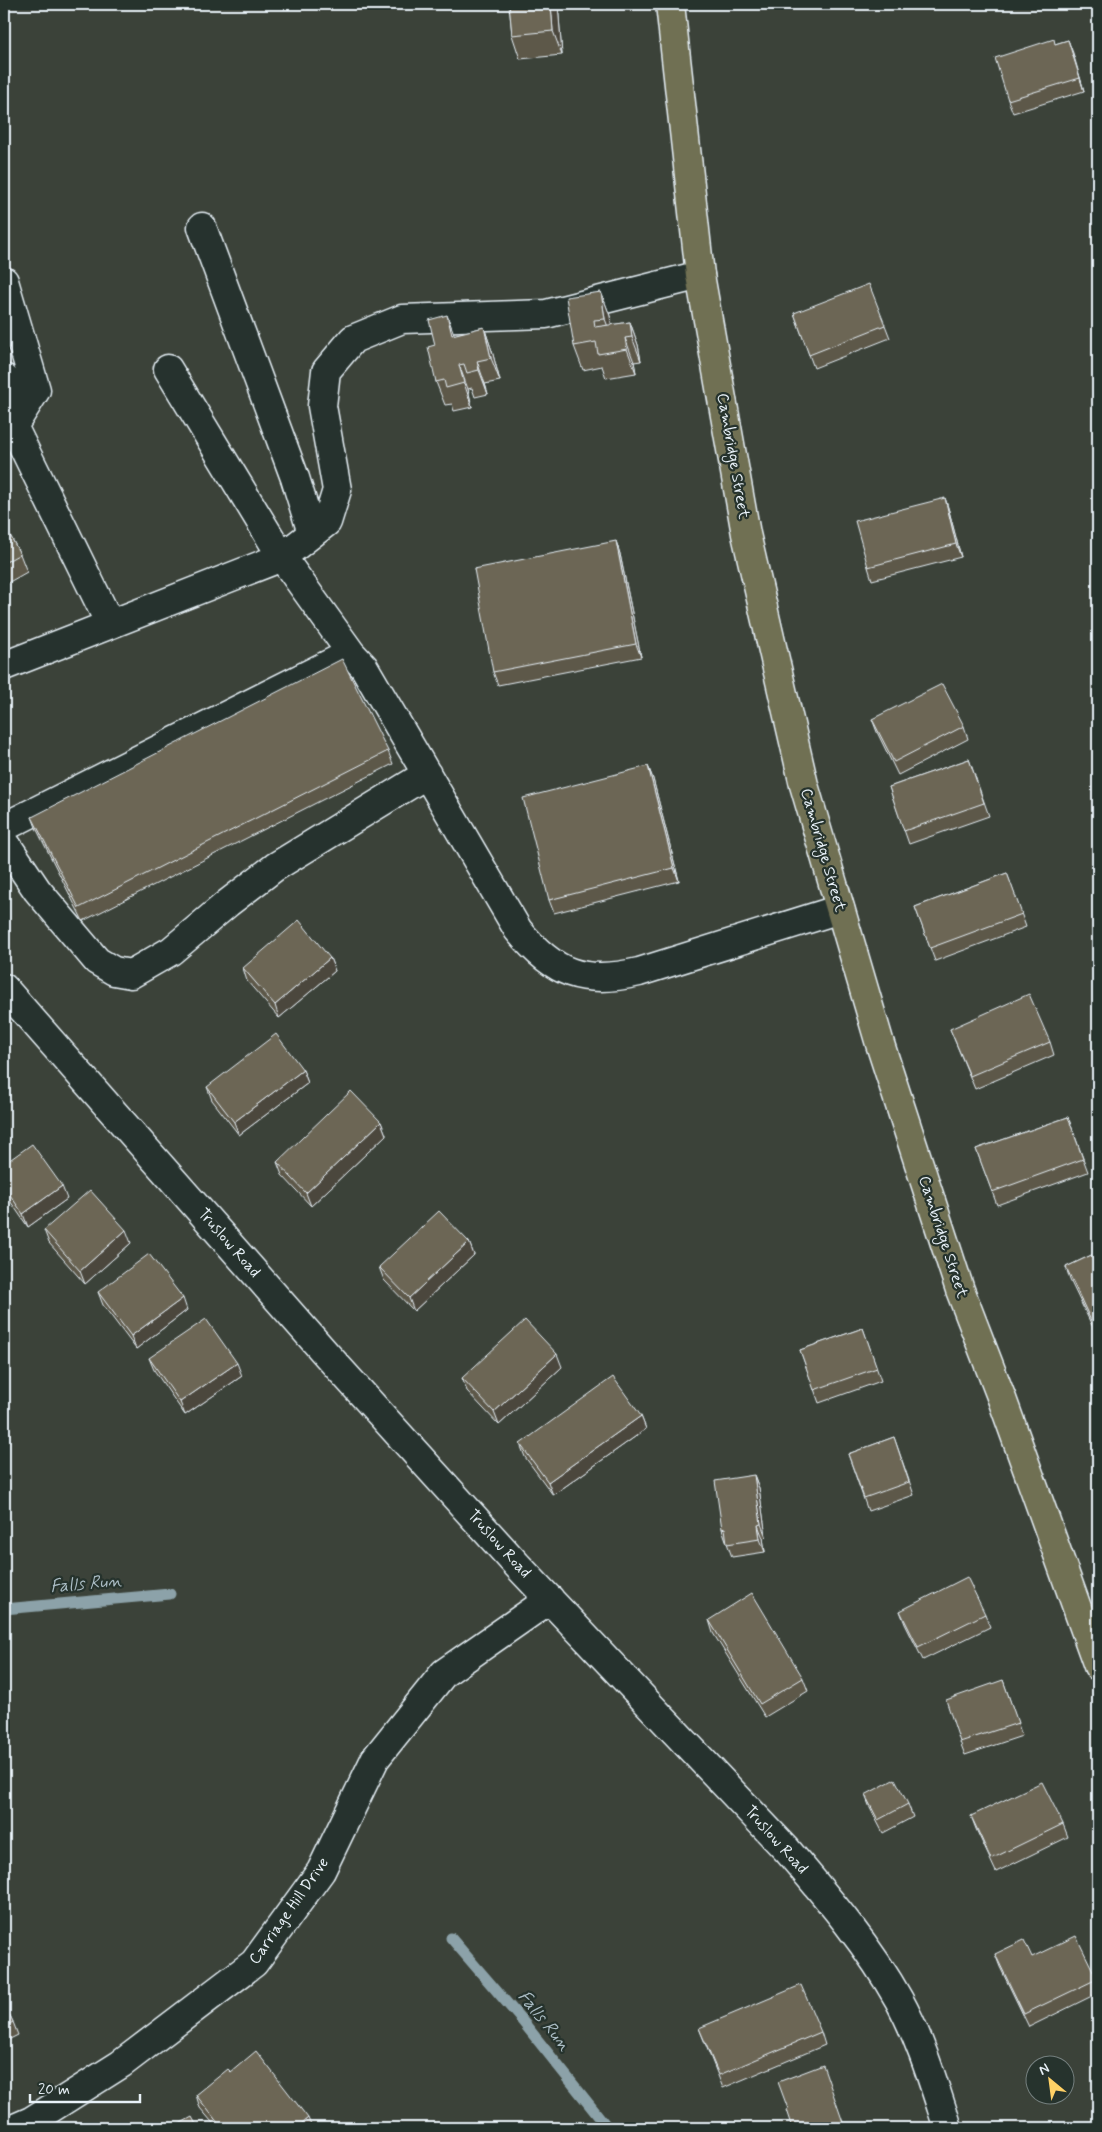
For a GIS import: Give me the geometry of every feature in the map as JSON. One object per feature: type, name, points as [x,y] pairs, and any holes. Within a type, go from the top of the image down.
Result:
[{"type":"main road","name":"Cambridge Street","points":[[670,4],[700,275],[749,543],[804,785],[880,1044],[960,1290],[1002,1399],[1098,1666]]},
{"type":"street","points":[[202,227],[295,478],[312,533]]},
{"type":"street","points":[[4,666],[282,557],[327,522],[338,490],[322,406],[326,371],[353,339],[402,319],[546,314],[700,275]]},
{"type":"street","points":[[4,281],[36,390],[9,424]]},
{"type":"street","points":[[168,369],[282,557],[351,653],[364,667],[518,930],[536,952],[560,968],[588,977],[611,978],[639,972],[840,909]]},
{"type":"street","points":[[4,378],[15,396],[9,424],[110,624]]},
{"type":"street","points":[[4,827],[351,653]]},
{"type":"street","points":[[4,841],[37,890],[97,961],[114,971],[131,974],[172,951],[228,903],[275,867],[427,774]]},
{"type":"street","name":"Truslow Road","points":[[4,988],[327,1355],[550,1599],[787,1850],[847,1922],[899,2000],[926,2063],[948,2128]]},
{"type":"street","name":"Carriage Hill Drive","points":[[15,2128],[31,2121],[122,2064],[254,1963],[321,1871],[375,1759],[444,1673],[550,1599]]},
{"type":"building","points":[[509,4],[551,4],[553,31],[512,35]]},
{"type":"building","points":[[1054,39],[1055,44],[1068,40],[1080,78],[1008,100],[995,58]]},
{"type":"building","points":[[869,284],[885,325],[809,355],[794,313]]},
{"type":"building","points":[[601,292],[605,319],[594,320],[595,327],[630,322],[632,337],[625,338],[627,349],[598,354],[596,342],[574,346],[566,297]]},
{"type":"building","points":[[447,315],[452,335],[484,327],[491,358],[477,361],[479,370],[467,373],[464,364],[459,365],[464,383],[446,388],[444,380],[436,382],[428,347],[435,345],[429,320]]},
{"type":"building","points":[[945,498],[956,544],[868,567],[855,521]]},
{"type":"building","points":[[4,524],[20,554],[4,563]]},
{"type":"building","points":[[616,541],[636,644],[493,672],[474,569]]},
{"type":"building","points":[[342,659],[388,751],[79,908],[32,817]]},
{"type":"building","points":[[942,684],[964,726],[894,762],[872,719]]},
{"type":"building","points":[[969,759],[984,803],[904,831],[889,787]]},
{"type":"building","points":[[648,766],[674,868],[549,900],[523,798]]},
{"type":"building","points":[[1007,873],[1022,914],[930,948],[915,907]]},
{"type":"building","points":[[299,920],[330,958],[275,1005],[243,968]]},
{"type":"building","points":[[1029,994],[1050,1042],[970,1076],[950,1029]]},
{"type":"building","points":[[276,1034],[303,1070],[234,1122],[207,1087]]},
{"type":"building","points":[[351,1091],[381,1122],[306,1193],[277,1162]]},
{"type":"building","points":[[1068,1117],[1083,1159],[992,1192],[976,1149]]},
{"type":"building","points":[[32,1144],[62,1186],[23,1214],[4,1186],[4,1164]]},
{"type":"building","points":[[90,1190],[126,1230],[80,1271],[44,1230]]},
{"type":"building","points":[[439,1211],[469,1242],[409,1298],[379,1267]]},
{"type":"building","points":[[1098,1252],[1098,1325],[1094,1327],[1066,1267]]},
{"type":"building","points":[[149,1254],[183,1298],[131,1336],[98,1292]]},
{"type":"building","points":[[206,1319],[237,1363],[180,1402],[149,1358]]},
{"type":"building","points":[[525,1320],[557,1354],[494,1412],[462,1378]]},
{"type":"building","points":[[863,1328],[877,1368],[814,1390],[800,1350]]},
{"type":"building","points":[[613,1377],[641,1416],[548,1482],[520,1444]]},
{"type":"building","points":[[894,1437],[909,1482],[864,1498],[848,1454]]},
{"type":"building","points":[[754,1475],[761,1524],[758,1525],[760,1539],[727,1544],[725,1528],[722,1529],[715,1481]]},
{"type":"building","points":[[967,1577],[985,1614],[918,1647],[900,1611]]},
{"type":"building","points":[[752,1593],[803,1678],[760,1704],[709,1620]]},
{"type":"building","points":[[1003,1680],[1018,1723],[960,1742],[946,1700]]},
{"type":"building","points":[[895,1779],[908,1804],[878,1820],[865,1795]]},
{"type":"building","points":[[1042,1782],[1063,1824],[991,1859],[971,1816]]},
{"type":"building","points":[[1076,1936],[1097,1979],[1024,2014],[995,1954],[1024,1940],[1032,1957]]},
{"type":"building","points":[[801,1985],[821,2032],[719,2075],[699,2028]]},
{"type":"building","points":[[4,2003],[13,2022],[4,2027]]},
{"type":"building","points":[[256,2051],[308,2118],[296,2128],[222,2128],[196,2095],[228,2069],[231,2072]]},
{"type":"building","points":[[823,2065],[845,2128],[792,2128],[786,2110],[788,2109],[778,2082]]},
{"type":"building","points":[[192,2117],[198,2128],[172,2128]]},
{"type":"building","points":[[158,2122],[161,2128],[146,2128]]},
{"type":"waterway","name":"Falls Run","points":[[4,1609],[170,1594]]},
{"type":"waterway","name":"Falls Run","points":[[451,1938],[520,2018],[608,2128]]}]
